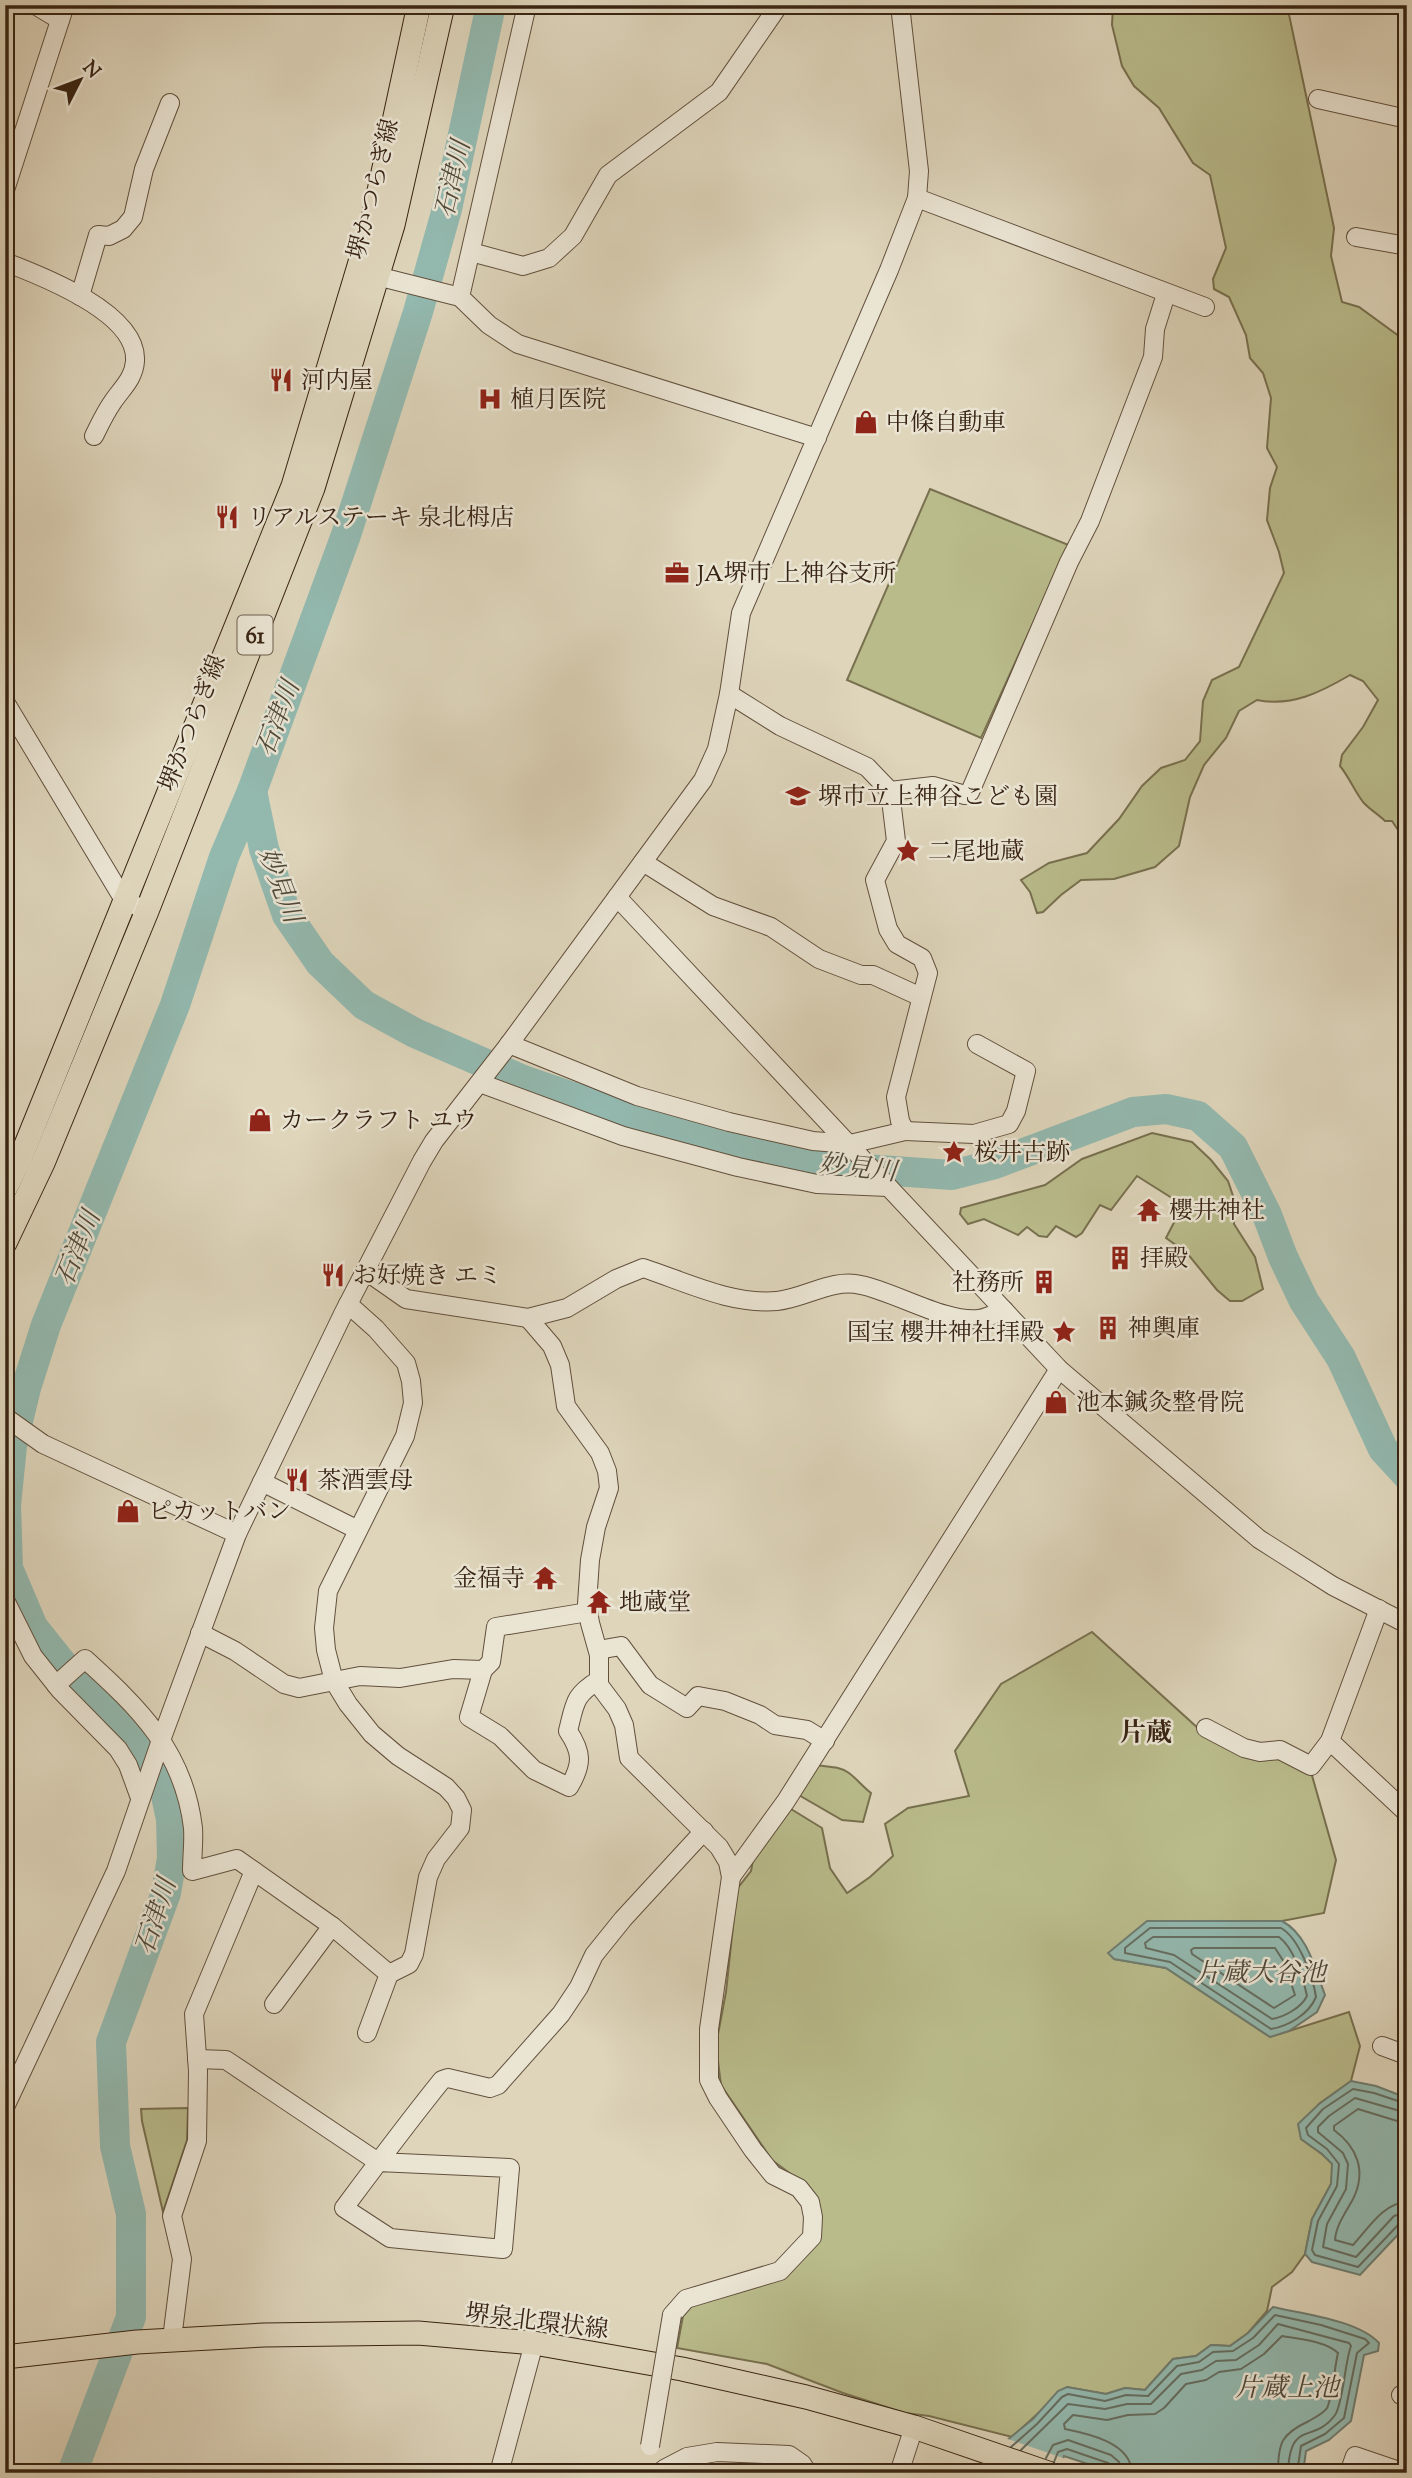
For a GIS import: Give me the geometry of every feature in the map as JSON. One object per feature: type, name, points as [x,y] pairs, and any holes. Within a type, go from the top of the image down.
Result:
[{"type":"main road","name":"堺かつらぎ線","points":[[5,1189],[21,1157],[379,276],[373,219],[419,5]]},
{"type":"main road","name":"堺かつらぎ線","points":[[5,1243],[43,1163],[147,911],[313,488],[379,276],[409,159],[443,5]]},
{"type":"main road","name":"堺泉北環状線","points":[[5,2357],[172,2339],[264,2335],[418,2333],[534,2343],[682,2369],[806,2397],[922,2429],[1048,2473]]},
{"type":"street","points":[[5,190],[62,13],[35,5]]},
{"type":"street","points":[[456,296],[471,252],[527,5]]},
{"type":"street","points":[[471,252],[523,266],[549,258],[573,236],[608,175],[719,92],[779,5]]},
{"type":"street","points":[[5,2106],[116,1871],[237,1534],[348,1304],[434,1141],[482,1081],[703,780],[717,748],[729,694],[741,613],[889,270],[917,198],[919,170],[901,5]]},
{"type":"street","points":[[1318,99],[1407,119]]},
{"type":"street","points":[[80,296],[98,235],[109,236],[123,229],[133,217],[144,169],[170,103]]},
{"type":"street","points":[[917,198],[1205,307]]},
{"type":"street","points":[[1356,237],[1407,246]]},
{"type":"street","points":[[5,262],[80,296],[109,315],[126,333],[134,348],[135,362],[131,379],[114,400],[94,436]]},
{"type":"street","points":[[379,276],[456,296],[489,325],[518,344],[817,438]]},
{"type":"street","points":[[890,791],[933,786],[965,796],[970,792],[1069,562],[1090,521],[1153,356],[1155,330],[1166,294]]},
{"type":"street","points":[[729,694],[779,726],[867,767],[890,791],[896,841],[875,880],[888,929],[897,944],[922,958],[928,973],[896,1097],[900,1121],[905,1131]]},
{"type":"street","points":[[5,702],[124,900],[147,911]]},
{"type":"street","points":[[643,862],[713,906],[771,926],[819,959],[860,975],[873,975],[921,997]]},
{"type":"street","points":[[617,897],[1059,1369],[1259,1539],[1333,1586],[1407,1624]]},
{"type":"street","points":[[508,1046],[637,1096],[729,1122],[813,1141],[852,1146],[905,1131],[974,1133],[1009,1124],[1016,1111],[1026,1071],[977,1044]]},
{"type":"street","points":[[482,1081],[623,1136],[738,1167],[817,1184],[887,1185]]},
{"type":"street","points":[[366,1270],[406,1299],[528,1318],[567,1308],[616,1279],[643,1268],[733,1298],[778,1301],[838,1283],[860,1284],[953,1316],[979,1319],[1004,1310]]},
{"type":"street","points":[[348,1304],[376,1329],[406,1363],[413,1403],[405,1436],[328,1591],[324,1628],[326,1650],[334,1681],[372,1734],[398,1756],[446,1787],[462,1810],[460,1828],[436,1859],[428,1877],[414,1954],[409,1964],[389,1974],[367,2033]]},
{"type":"street","points":[[528,1318],[552,1346],[560,1365],[566,1406],[600,1453],[607,1471],[608,1488],[596,1527],[590,1560],[589,1612],[598,1650],[599,1685],[617,1709],[624,1725],[629,1758],[704,1831],[728,1861],[731,1877],[709,2029],[709,2080],[723,2107],[753,2150],[773,2175],[799,2188],[810,2202],[813,2217],[811,2237],[780,2271],[686,2299],[672,2315],[650,2446],[654,2456],[667,2471],[687,2457],[717,2452],[789,2455],[803,2464],[808,2473]]},
{"type":"street","points":[[731,1877],[825,1741],[1059,1369]]},
{"type":"street","points":[[5,1417],[43,1444],[237,1534]]},
{"type":"street","points":[[262,1482],[358,1530]]},
{"type":"street","points":[[5,1600],[33,1656],[56,1685],[118,1749],[141,1796]]},
{"type":"street","points":[[1206,1728],[1244,1748],[1260,1752],[1280,1750],[1311,1766],[1330,1741],[1378,1609]]},
{"type":"street","points":[[589,1612],[496,1627],[491,1662],[483,1670],[469,1717],[500,1736],[534,1770],[569,1787],[576,1776],[580,1756],[578,1745],[568,1731],[574,1707],[581,1690],[599,1679]]},
{"type":"street","points":[[200,1633],[235,1651],[284,1684],[299,1688],[360,1676],[400,1678],[453,1669],[483,1670]]},
{"type":"street","points":[[598,1650],[621,1646],[650,1685],[687,1708],[698,1696],[725,1701],[775,1725],[807,1730],[825,1741]]},
{"type":"street","points":[[56,1685],[85,1659],[122,1693],[161,1740],[187,1792],[193,1830],[192,1871],[237,1859],[332,1927],[389,1974]]},
{"type":"street","points":[[1330,1741],[1407,1813]]},
{"type":"street","points":[[197,2059],[226,2060],[378,2162],[510,2168],[503,2249],[390,2238],[344,2208],[378,2162],[442,2080],[449,2078],[490,2088],[498,2085],[561,2014],[579,1987],[594,1955],[704,1831]]},
{"type":"street","points":[[172,2339],[182,2259],[172,2216],[197,2141],[194,2014],[254,1871]]},
{"type":"street","points":[[274,2004],[332,1927]]},
{"type":"street","points":[[1382,2046],[1401,2053],[1407,2047]]},
{"type":"street","points":[[499,2473],[534,2343]]},
{"type":"street","points":[[899,2473],[922,2429]]},
{"type":"street","points":[[1349,2473],[1355,2456],[1405,2473]]},
{"type":"green space","points":[[1113,5],[1287,5],[1334,228],[1331,256],[1342,302],[1359,307],[1407,342],[1407,849],[1398,846],[1398,830],[1392,821],[1385,821],[1365,805],[1340,766],[1342,755],[1363,727],[1378,700],[1363,681],[1350,675],[1294,700],[1257,700],[1239,711],[1226,738],[1204,765],[1190,797],[1179,846],[1155,867],[1114,879],[1081,880],[1043,912],[1037,913],[1030,892],[1021,880],[1049,863],[1087,853],[1119,819],[1142,786],[1161,768],[1185,760],[1200,741],[1203,701],[1212,680],[1239,667],[1284,573],[1267,520],[1270,488],[1277,467],[1267,448],[1271,398],[1263,373],[1250,358],[1246,335],[1229,297],[1214,289],[1213,279],[1226,248],[1210,175],[1193,163],[1159,108],[1134,86],[1122,66],[1112,25]]},
{"type":"green space","points":[[930,489],[1071,546],[1053,579],[981,738],[847,680]]},
{"type":"green space","points":[[1152,1133],[1192,1142],[1228,1181],[1235,1202],[1234,1224],[1255,1257],[1263,1289],[1242,1301],[1230,1301],[1217,1290],[1187,1253],[1166,1238],[1183,1205],[1137,1176],[1111,1210],[1100,1205],[1082,1233],[1076,1237],[1056,1226],[1047,1237],[1039,1236],[1027,1227],[1018,1235],[984,1219],[968,1224],[960,1214],[961,1208],[1045,1185],[1082,1159]]},
{"type":"green space","points":[[1092,1632],[1210,1739],[1283,1758],[1311,1772],[1336,1860],[1324,1913],[1282,1921],[1235,1922],[1114,1959],[1166,1968],[1270,2037],[1349,2012],[1360,2046],[1351,2081],[1319,2104],[1301,2139],[1333,2164],[1331,2184],[1312,2219],[1305,2254],[1292,2272],[1272,2287],[1267,2311],[1248,2333],[1230,2346],[1211,2345],[1196,2356],[1173,2359],[1145,2390],[1125,2388],[1106,2394],[1067,2387],[1012,2437],[929,2416],[905,2413],[767,2364],[677,2348],[683,2316],[696,2301],[809,2251],[800,2181],[772,2160],[721,2085],[716,2045],[726,1992],[737,1889],[751,1871],[753,1860],[791,1809],[822,1828],[830,1868],[847,1893],[893,1856],[885,1824],[908,1808],[969,1796],[955,1751],[1001,1684]]},
{"type":"green space","points":[[816,1765],[845,1771],[871,1793],[863,1822],[842,1820],[797,1794]]},
{"type":"green space","points":[[188,2108],[187,2140],[163,2212],[141,2109]]},
{"type":"water","name":"片蔵大谷池","points":[[1147,1921],[1282,1921],[1298,1935],[1314,1964],[1325,1995],[1317,2012],[1289,2031],[1270,2037],[1166,1968],[1114,1959],[1108,1953]]},
{"type":"water","points":[[1351,2081],[1376,2086],[1407,2098],[1407,2225],[1360,2275],[1312,2262],[1305,2254],[1312,2219],[1331,2184],[1332,2164],[1301,2139],[1298,2124],[1319,2104]]},
{"type":"water","name":"片蔵上池","points":[[1273,2307],[1344,2323],[1370,2335],[1379,2343],[1378,2351],[1364,2355],[1351,2421],[1329,2440],[1306,2451],[1303,2473],[1115,2473],[1064,2456],[1058,2473],[974,2467],[1033,2419],[1058,2391],[1067,2387],[1106,2394],[1125,2388],[1145,2390],[1173,2359],[1196,2356],[1211,2345],[1230,2346],[1248,2333]]},
{"type":"pier","points":[[1005,2438],[1066,2459],[1061,2473],[985,2473],[970,2468]]},
{"type":"waterway","name":"石津川","points":[[72,2473],[131,2317],[131,2214],[115,2146],[111,2042],[166,1893],[172,1858],[171,1819],[165,1791],[144,1752],[65,1667],[33,1627],[8,1568],[6,1505],[12,1446],[26,1388],[46,1325],[175,1005],[224,857],[252,791],[346,535],[418,312],[447,209],[491,5]]},
{"type":"waterway","name":"妙見川","points":[[252,791],[264,849],[287,915],[320,963],[364,1005],[415,1033],[523,1080],[753,1153],[850,1168],[952,1175],[995,1164],[1133,1112],[1166,1109],[1198,1116],[1233,1147],[1267,1215],[1304,1301],[1341,1358],[1383,1449],[1407,1475]]},
{"type":"place","name":"河内屋","points":[[281,380]]},
{"type":"place","name":"植月医院","points":[[490,399]]},
{"type":"place","name":"中條自動車","points":[[866,422]]},
{"type":"place","name":"リアルステーキ 泉北栂店","points":[[227,517]]},
{"type":"place","name":"JA堺市 上神谷支所","points":[[677,573]]},
{"type":"place","name":"堺市立上神谷こども園","points":[[798,796]]},
{"type":"place","name":"二尾地蔵","points":[[908,851]]},
{"type":"place","name":"カークラフト ユウ","points":[[260,1120]]},
{"type":"place","name":"桜井古跡","points":[[954,1152]]},
{"type":"place","name":"櫻井神社","points":[[1149,1210]]},
{"type":"place","name":"拝殿","points":[[1120,1258]]},
{"type":"place","name":"お好焼き エミ","points":[[333,1275]]},
{"type":"place","name":"社務所","points":[[1044,1282]]},
{"type":"place","name":"神輿庫","points":[[1108,1328]]},
{"type":"place","name":"国宝 櫻井神社拝殿","points":[[1064,1332]]},
{"type":"place","name":"池本鍼灸整骨院","points":[[1056,1402]]},
{"type":"place","name":"茶酒雲母","points":[[297,1480]]},
{"type":"place","name":"ピカットバン","points":[[128,1511]]},
{"type":"place","name":"金福寺","points":[[545,1578]]},
{"type":"place","name":"地蔵堂","points":[[599,1602]]},
{"type":"district","name":"片蔵","points":[[1146,1732]]}]
